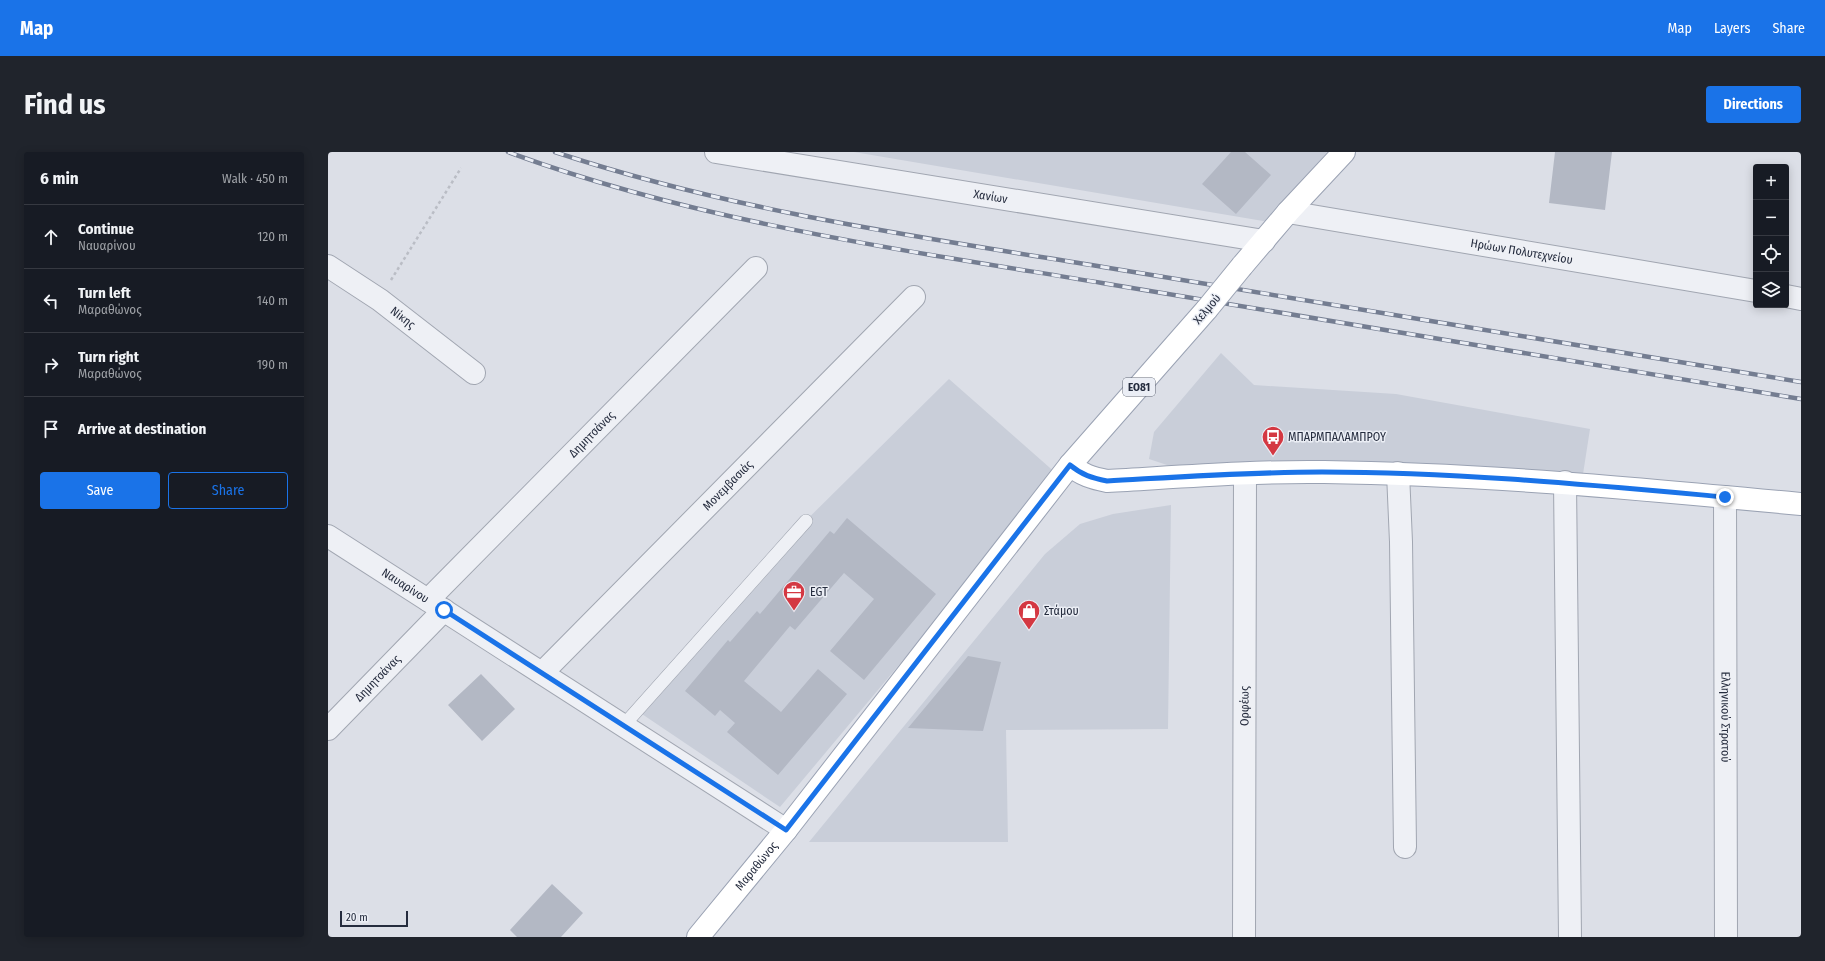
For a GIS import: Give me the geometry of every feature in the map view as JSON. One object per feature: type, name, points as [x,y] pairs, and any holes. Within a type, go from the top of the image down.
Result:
[{"type":"main road","name":"Χελμού","points":[[1070,465],[1207,309],[1288,212],[1344,152]]},
{"type":"main road","points":[[1070,465],[1079,473],[1091,478],[1107,481],[1321,472],[1398,474],[1565,482],[1801,504]]},
{"type":"main road","name":"Μαραθώνος","points":[[698,937],[786,830],[1070,465]]},
{"type":"street","name":"Χανίων","points":[[716,152],[1264,241]]},
{"type":"street","name":"Ηρώων Πολυτεχνείου","points":[[1288,212],[1753,290]]},
{"type":"street","name":"Νίκης","points":[[328,266],[380,300],[474,373]]},
{"type":"street","name":"Δημητσάνας","points":[[328,729],[436,605],[756,268]]},
{"type":"street","name":"Μονεμβασιάς","points":[[542,673],[914,297]]},
{"type":"street","points":[[1789,297],[1801,299]]},
{"type":"street","name":"Ορφέως","points":[[1244,937],[1245,474]]},
{"type":"street","points":[[1398,474],[1401,542],[1405,847]]},
{"type":"street","points":[[1565,482],[1570,937]]},
{"type":"street","name":"Ελληνικού Στρατού","points":[[1725,497],[1726,937]]},
{"type":"street","name":"Ναυαρίνου","points":[[328,536],[786,830]]},
{"type":"lane","points":[[624,725],[806,521]]},
{"type":"path","points":[[380,300],[461,168]]},
{"type":"shaded area","points":[[854,152],[1327,152],[1269,222]]},
{"type":"shaded area","points":[[1221,353],[1254,385],[1396,394],[1590,429],[1583,474],[1364,465],[1179,469],[1149,459],[1154,432]]},
{"type":"shaded area","points":[[949,379],[1058,475],[780,807],[636,710],[763,563]]},
{"type":"shaded area","points":[[1171,505],[1168,729],[1006,730],[1008,842],[809,842],[1045,554],[1080,524],[1113,514]]},
{"type":"building","points":[[1231,152],[1245,152],[1271,175],[1236,214],[1202,184]]},
{"type":"building","points":[[1555,152],[1612,152],[1605,210],[1549,203]]},
{"type":"building","points":[[847,518],[936,594],[864,680],[830,651],[874,599],[844,573],[795,630],[790,626],[744,681],[781,712],[818,669],[847,694],[778,775],[727,732],[735,723],[720,710],[715,716],[685,691],[728,640],[730,642],[757,611],[760,614],[830,531],[834,534]]},
{"type":"building","points":[[968,656],[1001,662],[983,731],[908,728]]},
{"type":"building","points":[[481,674],[515,709],[482,741],[448,705]]},
{"type":"building","points":[[552,884],[583,913],[561,937],[517,937],[510,930]]},
{"type":"railway","points":[[508,152],[580,176],[727,216],[877,246],[1801,399]]},
{"type":"railway","points":[[555,152],[622,173],[690,191],[896,233],[1801,382]]},
{"type":"place","name":"ΜΠΑΡΜΠΑΛΑΜΠΡΟΥ","points":[[1273,456]]},
{"type":"place","name":"EGT","points":[[794,612]]},
{"type":"place","name":"Στάμου","points":[[1029,630]]},
{"type":"route","points":[[444,610],[786,830],[1070,465],[1079,473],[1091,478],[1107,481],[1321,472],[1565,482],[1725,497]]}]
